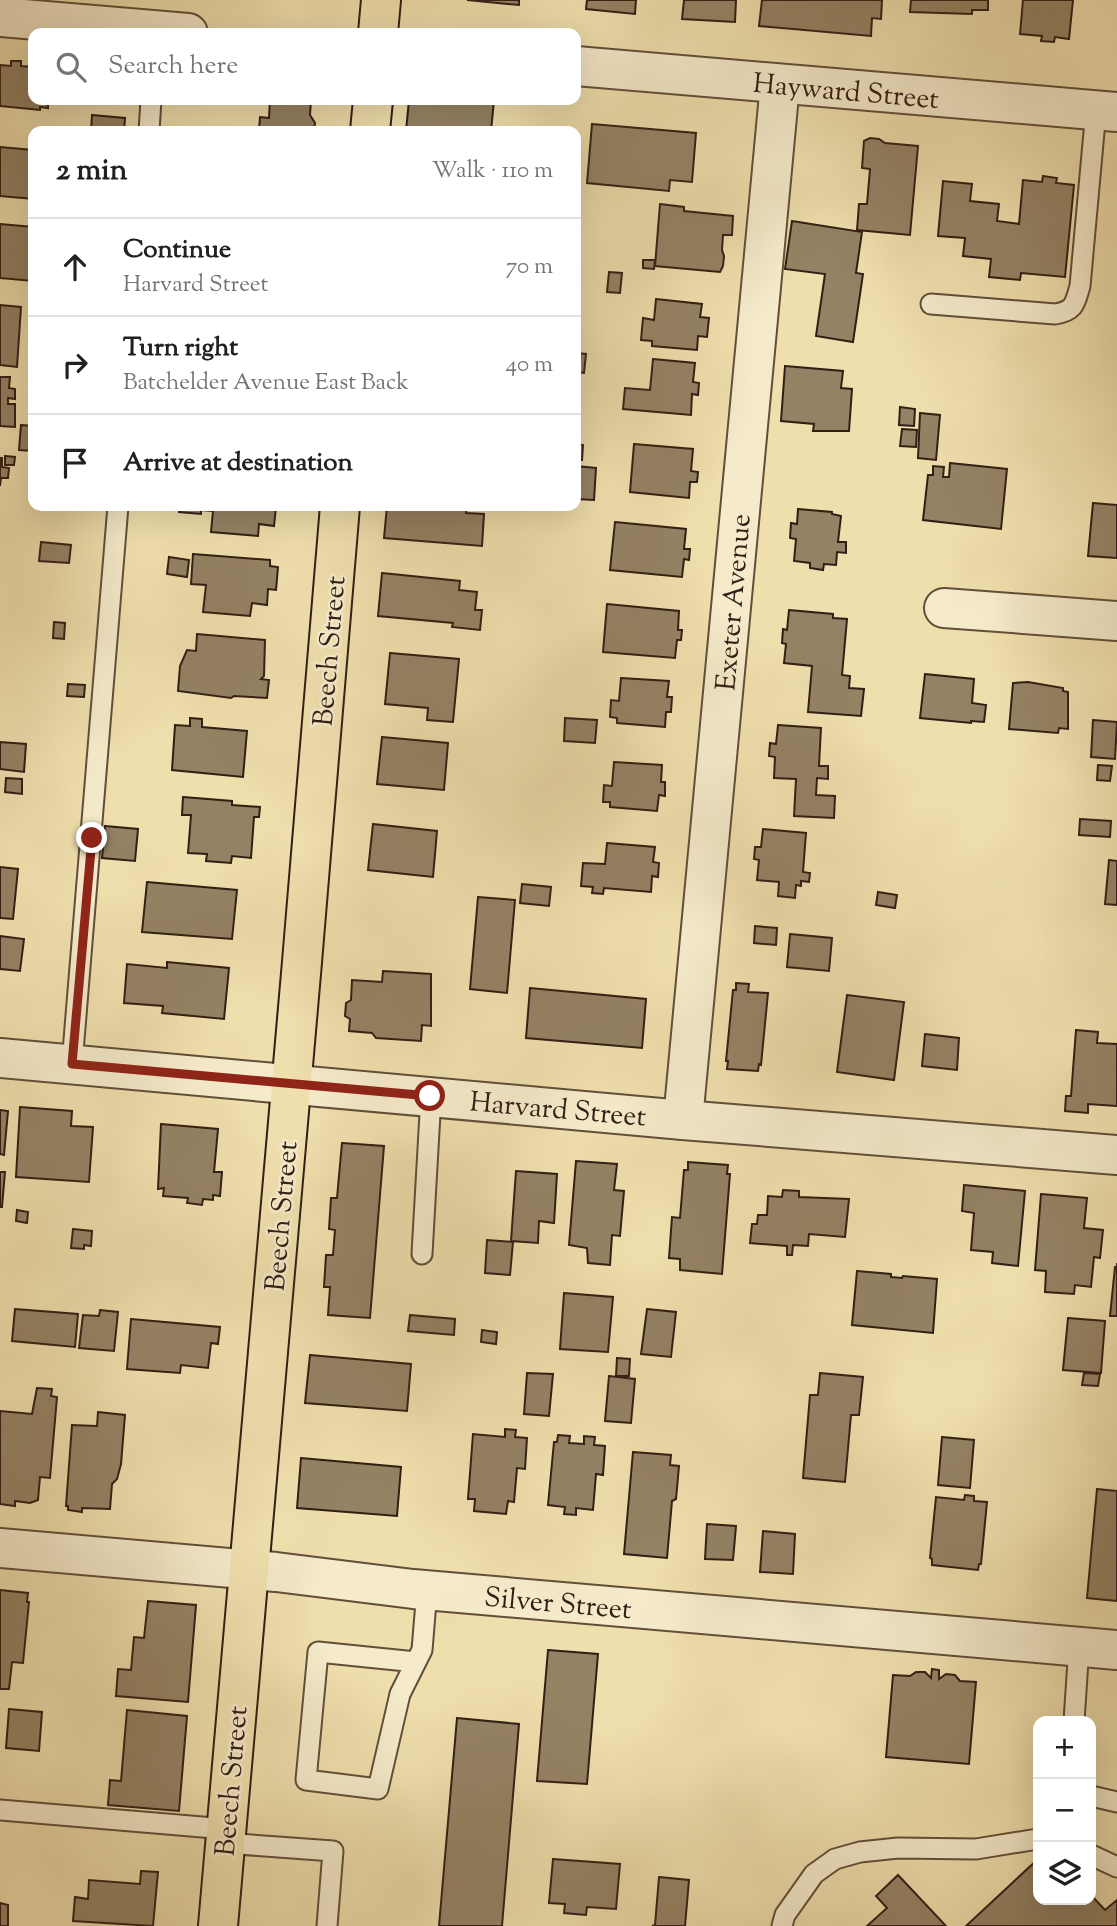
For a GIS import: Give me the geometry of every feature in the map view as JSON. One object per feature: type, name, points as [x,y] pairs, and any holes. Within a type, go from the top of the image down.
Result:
[{"type":"main road","points":[[378,28],[381,0]]},
{"type":"main road","points":[[370,126],[373,105]]},
{"type":"main road","name":"Beech Street","points":[[218,1926],[340,511]]},
{"type":"street","points":[[0,17],[122,28]]},
{"type":"street","name":"Hayward Street","points":[[581,66],[1107,111]]},
{"type":"street","name":"Exeter Avenue","points":[[683,1120],[780,84]]},
{"type":"street","points":[[944,608],[1117,621]]},
{"type":"street","name":"Harvard Street","points":[[0,1058],[683,1120],[1117,1155]]},
{"type":"street","name":"Silver Street","points":[[0,1548],[249,1570],[427,1590],[1117,1650]]},
{"type":"lane","points":[[149,126],[151,105]]},
{"type":"lane","points":[[931,304],[1055,314],[1066,313],[1074,305],[1080,286],[1107,111]]},
{"type":"lane","points":[[72,1064],[118,511]]},
{"type":"lane","points":[[422,1254],[430,1096]]},
{"type":"lane","points":[[416,1662],[317,1651],[306,1780],[378,1790],[400,1694],[416,1662],[422,1650],[427,1590]]},
{"type":"lane","points":[[1074,1716],[1079,1646]]},
{"type":"lane","points":[[1096,1797],[1117,1802]]},
{"type":"lane","points":[[0,1810],[333,1851],[327,1926]]},
{"type":"lane","points":[[782,1926],[785,1915],[814,1874],[835,1859],[860,1852],[898,1848],[976,1849],[1033,1840]]},
{"type":"lane","points":[[1096,1857],[1117,1867]]},
{"type":"building","points":[[467,0],[519,0],[519,5]]},
{"type":"building","points":[[587,0],[636,0],[635,14],[586,9]]},
{"type":"building","points":[[684,0],[736,0],[735,22],[682,19]]},
{"type":"building","points":[[762,0],[882,0],[881,19],[872,18],[871,36],[759,26]]},
{"type":"building","points":[[911,0],[988,0],[988,10],[972,10],[972,14],[910,12]]},
{"type":"building","points":[[1023,0],[1073,0],[1069,39],[1055,37],[1054,42],[1041,41],[1042,36],[1020,34]]},
{"type":"building","points":[[11,61],[21,61],[21,66],[28,67],[28,105],[48,105],[48,108],[40,107],[40,110],[0,106],[0,65],[11,66]]},
{"type":"building","points":[[270,105],[311,105],[310,115],[315,126],[259,126],[260,117],[269,118]]},
{"type":"building","points":[[409,105],[494,105],[491,126],[406,126]]},
{"type":"building","points":[[92,115],[125,118],[124,126],[91,126]]},
{"type":"building","points":[[592,124],[696,133],[692,182],[670,180],[669,191],[587,183]]},
{"type":"building","points":[[870,138],[885,143],[918,146],[910,235],[857,230],[859,204],[867,204],[870,169],[862,168],[864,141]]},
{"type":"building","points":[[0,147],[28,150],[28,199],[0,196]]},
{"type":"building","points":[[1043,176],[1057,178],[1056,183],[1074,185],[1065,277],[1021,273],[1020,280],[989,277],[991,259],[963,256],[965,238],[938,236],[943,181],[972,184],[970,201],[999,204],[997,221],[1019,224],[1023,180],[1042,182]]},
{"type":"building","points":[[660,204],[684,207],[684,211],[733,216],[732,235],[723,235],[724,256],[720,272],[655,266]]},
{"type":"building","points":[[792,221],[862,232],[856,273],[863,274],[853,342],[816,336],[825,274],[785,269]]},
{"type":"building","points":[[0,224],[28,227],[28,281],[0,278]]},
{"type":"building","points":[[643,260],[655,260],[654,269],[643,268]]},
{"type":"building","points":[[609,272],[622,273],[620,293],[607,292]]},
{"type":"building","points":[[656,299],[702,304],[700,317],[709,318],[707,337],[698,336],[697,350],[652,346],[652,341],[641,340],[643,318],[654,320]]},
{"type":"building","points":[[0,305],[21,307],[17,367],[0,365]]},
{"type":"building","points":[[581,354],[586,354],[584,373],[581,373]]},
{"type":"building","points":[[653,359],[695,363],[693,382],[699,383],[698,395],[692,394],[691,415],[623,409],[625,388],[650,390]]},
{"type":"building","points":[[785,366],[843,371],[841,388],[852,389],[849,431],[813,431],[814,424],[781,421]]},
{"type":"building","points":[[0,377],[10,377],[9,388],[15,389],[15,399],[8,398],[8,404],[15,404],[15,427],[0,426]]},
{"type":"building","points":[[900,407],[915,409],[914,426],[899,425]]},
{"type":"building","points":[[920,413],[940,415],[936,460],[918,458]]},
{"type":"building","points":[[21,425],[28,426],[28,451],[19,450]]},
{"type":"building","points":[[902,429],[917,430],[916,447],[900,446]]},
{"type":"building","points":[[634,444],[693,449],[691,471],[698,472],[697,482],[690,482],[689,498],[630,492]]},
{"type":"building","points":[[5,456],[15,457],[14,465],[5,465]]},
{"type":"building","points":[[0,458],[2,467],[9,468],[8,478],[1,478],[0,486]]},
{"type":"building","points":[[950,463],[1007,469],[1001,529],[923,520],[928,475],[933,475],[933,466],[944,467],[943,477],[949,477]]},
{"type":"building","points":[[581,466],[596,468],[594,500],[581,499]]},
{"type":"building","points":[[1093,503],[1117,505],[1117,558],[1088,556]]},
{"type":"building","points":[[798,509],[832,512],[841,516],[838,542],[846,542],[846,553],[837,552],[836,565],[824,564],[823,570],[810,568],[810,563],[794,561],[796,539],[790,538],[791,523],[797,524]]},
{"type":"building","points":[[201,511],[201,514],[179,512]]},
{"type":"building","points":[[213,511],[276,511],[274,526],[259,524],[258,536],[211,532]]},
{"type":"building","points":[[387,511],[466,511],[484,514],[482,546],[384,538]]},
{"type":"building","points":[[615,522],[686,529],[684,549],[690,549],[689,560],[684,559],[682,577],[610,570]]},
{"type":"building","points":[[41,542],[71,545],[69,563],[39,561]]},
{"type":"building","points":[[193,554],[270,560],[270,566],[278,567],[276,590],[268,589],[267,605],[252,603],[250,616],[203,612],[206,585],[191,584]]},
{"type":"building","points":[[169,557],[189,560],[187,577],[167,574]]},
{"type":"building","points":[[382,573],[460,581],[459,590],[477,592],[475,610],[482,610],[480,630],[452,627],[453,623],[378,616]]},
{"type":"building","points":[[607,604],[679,611],[678,630],[682,630],[681,640],[677,640],[675,658],[603,652]]},
{"type":"building","points":[[789,610],[833,614],[833,618],[847,619],[842,675],[850,676],[849,688],[864,689],[861,716],[808,712],[812,666],[784,663],[786,644],[782,643],[783,629],[787,630]]},
{"type":"building","points":[[54,622],[65,623],[64,639],[53,638]]},
{"type":"building","points":[[197,634],[265,640],[264,676],[261,679],[269,680],[267,698],[231,698],[178,691],[180,666],[187,650],[196,651]]},
{"type":"building","points":[[390,653],[459,659],[453,722],[427,720],[428,708],[385,704]]},
{"type":"building","points":[[925,674],[974,679],[972,703],[986,705],[984,722],[920,718]]},
{"type":"building","points":[[621,678],[669,681],[667,697],[672,697],[671,712],[666,712],[665,727],[617,723],[617,718],[610,717],[611,700],[619,701]]},
{"type":"building","points":[[1028,682],[1063,688],[1063,691],[1068,692],[1068,729],[1059,728],[1058,733],[1009,729],[1013,683]]},
{"type":"building","points":[[68,684],[85,685],[84,697],[67,696]]},
{"type":"building","points":[[190,718],[202,719],[202,727],[247,731],[243,777],[172,770],[175,725],[190,726]]},
{"type":"building","points":[[565,718],[597,720],[595,743],[564,741]]},
{"type":"building","points":[[1093,720],[1117,722],[1115,759],[1091,757]]},
{"type":"building","points":[[778,725],[821,728],[819,766],[828,766],[828,779],[817,778],[816,795],[835,796],[834,818],[794,816],[796,779],[774,778],[775,757],[769,756],[770,743],[776,744]]},
{"type":"building","points":[[382,737],[448,743],[444,790],[377,784]]},
{"type":"building","points":[[0,742],[26,744],[24,772],[0,769]]},
{"type":"building","points":[[614,762],[662,765],[661,782],[665,782],[665,796],[659,795],[657,811],[610,807],[610,802],[603,802],[604,785],[612,786]]},
{"type":"building","points":[[1098,765],[1112,766],[1110,781],[1097,780]]},
{"type":"building","points":[[6,778],[22,779],[22,794],[5,792]]},
{"type":"building","points":[[183,797],[232,801],[232,805],[260,807],[259,817],[254,817],[251,858],[232,856],[231,863],[206,861],[207,854],[188,853],[191,815],[182,815]]},
{"type":"building","points":[[1080,819],[1111,821],[1110,837],[1079,835]]},
{"type":"building","points":[[373,824],[437,831],[433,877],[368,870]]},
{"type":"building","points":[[105,826],[138,829],[135,861],[102,858]]},
{"type":"building","points":[[763,829],[806,833],[803,872],[810,873],[809,882],[801,881],[801,886],[796,885],[795,898],[778,896],[779,882],[757,880],[759,860],[754,859],[755,847],[761,847]]},
{"type":"building","points":[[607,843],[655,847],[653,862],[659,863],[658,877],[652,876],[651,892],[604,888],[603,894],[592,893],[593,887],[581,886],[583,863],[605,864]]},
{"type":"building","points":[[1109,860],[1117,861],[1117,905],[1105,904]]},
{"type":"building","points":[[0,867],[18,869],[13,919],[0,918]]},
{"type":"building","points":[[147,882],[237,890],[232,939],[142,932]]},
{"type":"building","points":[[522,884],[551,887],[549,906],[520,903]]},
{"type":"building","points":[[878,892],[897,895],[895,908],[876,905]]},
{"type":"building","points":[[478,897],[515,900],[507,993],[470,989]]},
{"type":"building","points":[[755,926],[777,928],[776,945],[754,943]]},
{"type":"building","points":[[790,934],[832,938],[829,971],[787,967]]},
{"type":"building","points":[[0,936],[24,939],[20,971],[0,969]]},
{"type":"building","points":[[167,962],[229,968],[224,1019],[162,1013],[163,1006],[124,1003],[127,964],[167,968]]},
{"type":"building","points":[[383,971],[431,974],[431,1026],[422,1025],[421,1041],[376,1038],[372,1033],[349,1031],[350,1019],[345,1016],[346,1003],[351,1000],[352,980],[382,982]]},
{"type":"building","points":[[736,983],[749,984],[748,992],[768,993],[761,1065],[759,1064],[758,1071],[727,1069],[733,990],[736,990]]},
{"type":"building","points":[[530,988],[646,999],[642,1048],[526,1038]]},
{"type":"building","points":[[847,995],[904,1002],[894,1080],[837,1072]]},
{"type":"building","points":[[1076,1030],[1098,1032],[1097,1043],[1117,1044],[1117,1106],[1088,1104],[1088,1113],[1065,1111],[1066,1096],[1071,1096]]},
{"type":"building","points":[[925,1034],[959,1038],[957,1070],[922,1066]]},
{"type":"building","points":[[20,1107],[72,1111],[71,1126],[93,1127],[89,1182],[16,1177]]},
{"type":"building","points":[[0,1110],[8,1111],[4,1155],[0,1154]]},
{"type":"building","points":[[161,1124],[218,1129],[214,1172],[222,1172],[220,1196],[213,1195],[213,1200],[203,1199],[202,1205],[187,1203],[188,1198],[163,1196],[164,1188],[158,1189]]},
{"type":"building","points":[[342,1143],[384,1146],[370,1318],[328,1315],[330,1287],[324,1287],[326,1255],[333,1255],[335,1230],[329,1229],[331,1198],[337,1198]]},
{"type":"building","points":[[576,1161],[617,1164],[614,1190],[624,1191],[620,1236],[612,1235],[610,1265],[588,1263],[587,1248],[569,1245]]},
{"type":"building","points":[[688,1162],[728,1165],[727,1174],[730,1174],[722,1274],[680,1270],[680,1259],[669,1258],[672,1217],[680,1218],[684,1170],[688,1170]]},
{"type":"building","points":[[516,1171],[557,1174],[554,1223],[539,1221],[538,1243],[511,1241]]},
{"type":"building","points":[[0,1172],[5,1172],[2,1207],[0,1207]]},
{"type":"building","points":[[964,1185],[1025,1191],[1018,1266],[992,1263],[993,1252],[971,1250],[974,1213],[962,1211]]},
{"type":"building","points":[[783,1190],[799,1191],[799,1197],[849,1199],[845,1237],[809,1234],[808,1246],[793,1245],[792,1255],[787,1255],[787,1246],[750,1243],[752,1224],[757,1224],[758,1215],[767,1215],[768,1196],[782,1197]]},
{"type":"building","points":[[1041,1194],[1087,1198],[1084,1228],[1103,1230],[1100,1258],[1094,1257],[1091,1287],[1075,1285],[1074,1294],[1045,1292],[1046,1271],[1035,1270]]},
{"type":"building","points":[[17,1210],[28,1212],[27,1223],[16,1221]]},
{"type":"building","points":[[73,1229],[92,1231],[91,1246],[84,1245],[84,1249],[71,1248]]},
{"type":"building","points":[[487,1240],[513,1242],[510,1275],[485,1273]]},
{"type":"building","points":[[1115,1267],[1117,1316],[1110,1316]]},
{"type":"building","points":[[857,1271],[891,1274],[891,1277],[937,1279],[933,1333],[852,1325]]},
{"type":"building","points":[[564,1293],[613,1297],[608,1352],[560,1349]]},
{"type":"building","points":[[15,1309],[78,1314],[75,1347],[12,1341]]},
{"type":"building","points":[[647,1309],[676,1312],[671,1357],[641,1354]]},
{"type":"building","points":[[100,1310],[118,1312],[114,1351],[79,1348],[83,1315],[99,1316]]},
{"type":"building","points":[[410,1315],[455,1319],[454,1335],[408,1331]]},
{"type":"building","points":[[1068,1318],[1105,1321],[1101,1373],[1063,1370]]},
{"type":"building","points":[[131,1319],[220,1327],[218,1344],[211,1343],[208,1368],[181,1365],[180,1373],[127,1369]]},
{"type":"building","points":[[482,1330],[497,1332],[496,1344],[481,1342]]},
{"type":"building","points":[[310,1355],[411,1364],[407,1411],[305,1403]]},
{"type":"building","points":[[617,1358],[630,1359],[629,1376],[616,1376]]},
{"type":"building","points":[[527,1373],[553,1374],[549,1416],[524,1414]]},
{"type":"building","points":[[820,1373],[863,1377],[859,1415],[851,1415],[845,1482],[803,1478],[810,1395],[818,1395]]},
{"type":"building","points":[[1084,1373],[1100,1374],[1098,1386],[1082,1385]]},
{"type":"building","points":[[609,1376],[635,1379],[631,1423],[605,1421]]},
{"type":"building","points":[[37,1388],[52,1389],[51,1396],[57,1397],[50,1478],[40,1477],[38,1500],[30,1503],[15,1501],[15,1506],[0,1504],[0,1411],[32,1414]]},
{"type":"building","points":[[98,1412],[125,1415],[121,1464],[117,1479],[112,1484],[110,1509],[82,1508],[82,1512],[68,1510],[66,1506],[72,1425],[97,1426]]},
{"type":"building","points":[[505,1429],[516,1430],[515,1437],[527,1438],[525,1469],[517,1468],[514,1502],[508,1501],[506,1514],[474,1511],[475,1499],[468,1499],[473,1434],[505,1437]]},
{"type":"building","points":[[558,1435],[570,1436],[569,1443],[584,1444],[584,1436],[595,1437],[594,1445],[605,1446],[603,1475],[596,1474],[593,1510],[576,1508],[576,1515],[564,1514],[565,1507],[548,1505],[554,1442],[557,1442]]},
{"type":"building","points":[[942,1437],[974,1440],[970,1488],[938,1485]]},
{"type":"building","points":[[633,1452],[671,1455],[670,1465],[679,1466],[676,1499],[672,1501],[667,1558],[624,1554]]},
{"type":"building","points":[[301,1458],[401,1467],[397,1516],[297,1508]]},
{"type":"building","points":[[1097,1489],[1117,1491],[1117,1601],[1087,1598]]},
{"type":"building","points":[[965,1495],[974,1496],[974,1501],[987,1502],[981,1564],[978,1570],[932,1565],[930,1558],[936,1497],[964,1500]]},
{"type":"building","points":[[707,1524],[736,1526],[733,1560],[705,1559]]},
{"type":"building","points":[[763,1531],[795,1534],[793,1574],[760,1572]]},
{"type":"building","points":[[0,1590],[28,1593],[29,1602],[23,1663],[12,1662],[9,1689],[0,1689]]},
{"type":"building","points":[[148,1601],[196,1605],[188,1702],[116,1696],[118,1669],[131,1670],[134,1637],[144,1638]]},
{"type":"building","points":[[548,1650],[598,1654],[587,1784],[537,1781]]},
{"type":"building","points":[[932,1669],[939,1670],[939,1679],[946,1674],[955,1675],[960,1681],[976,1682],[969,1764],[886,1757],[893,1675],[910,1676],[916,1672],[925,1672],[931,1678]]},
{"type":"building","points":[[9,1709],[42,1712],[39,1751],[6,1748]]},
{"type":"building","points":[[127,1710],[187,1716],[179,1811],[108,1805],[110,1780],[121,1781]]},
{"type":"building","points":[[457,1718],[519,1724],[502,1926],[439,1926]]},
{"type":"building","points":[[553,1859],[620,1864],[616,1909],[587,1907],[586,1915],[564,1913],[565,1904],[549,1903]]},
{"type":"building","points":[[1033,1864],[1033,1905],[1096,1905],[1096,1900],[1105,1910],[1117,1900],[1117,1926],[966,1926]]},
{"type":"building","points":[[141,1871],[158,1872],[153,1926],[73,1921],[75,1897],[88,1899],[89,1880],[140,1884]]},
{"type":"building","points":[[898,1875],[946,1926],[867,1926],[887,1908],[876,1896]]},
{"type":"building","points":[[659,1877],[689,1880],[685,1926],[652,1926],[655,1925]]},
{"type":"building","points":[[0,1903],[8,1905],[8,1926],[0,1926]]},
{"type":"route","points":[[92,838],[72,1064],[430,1096]]}]
